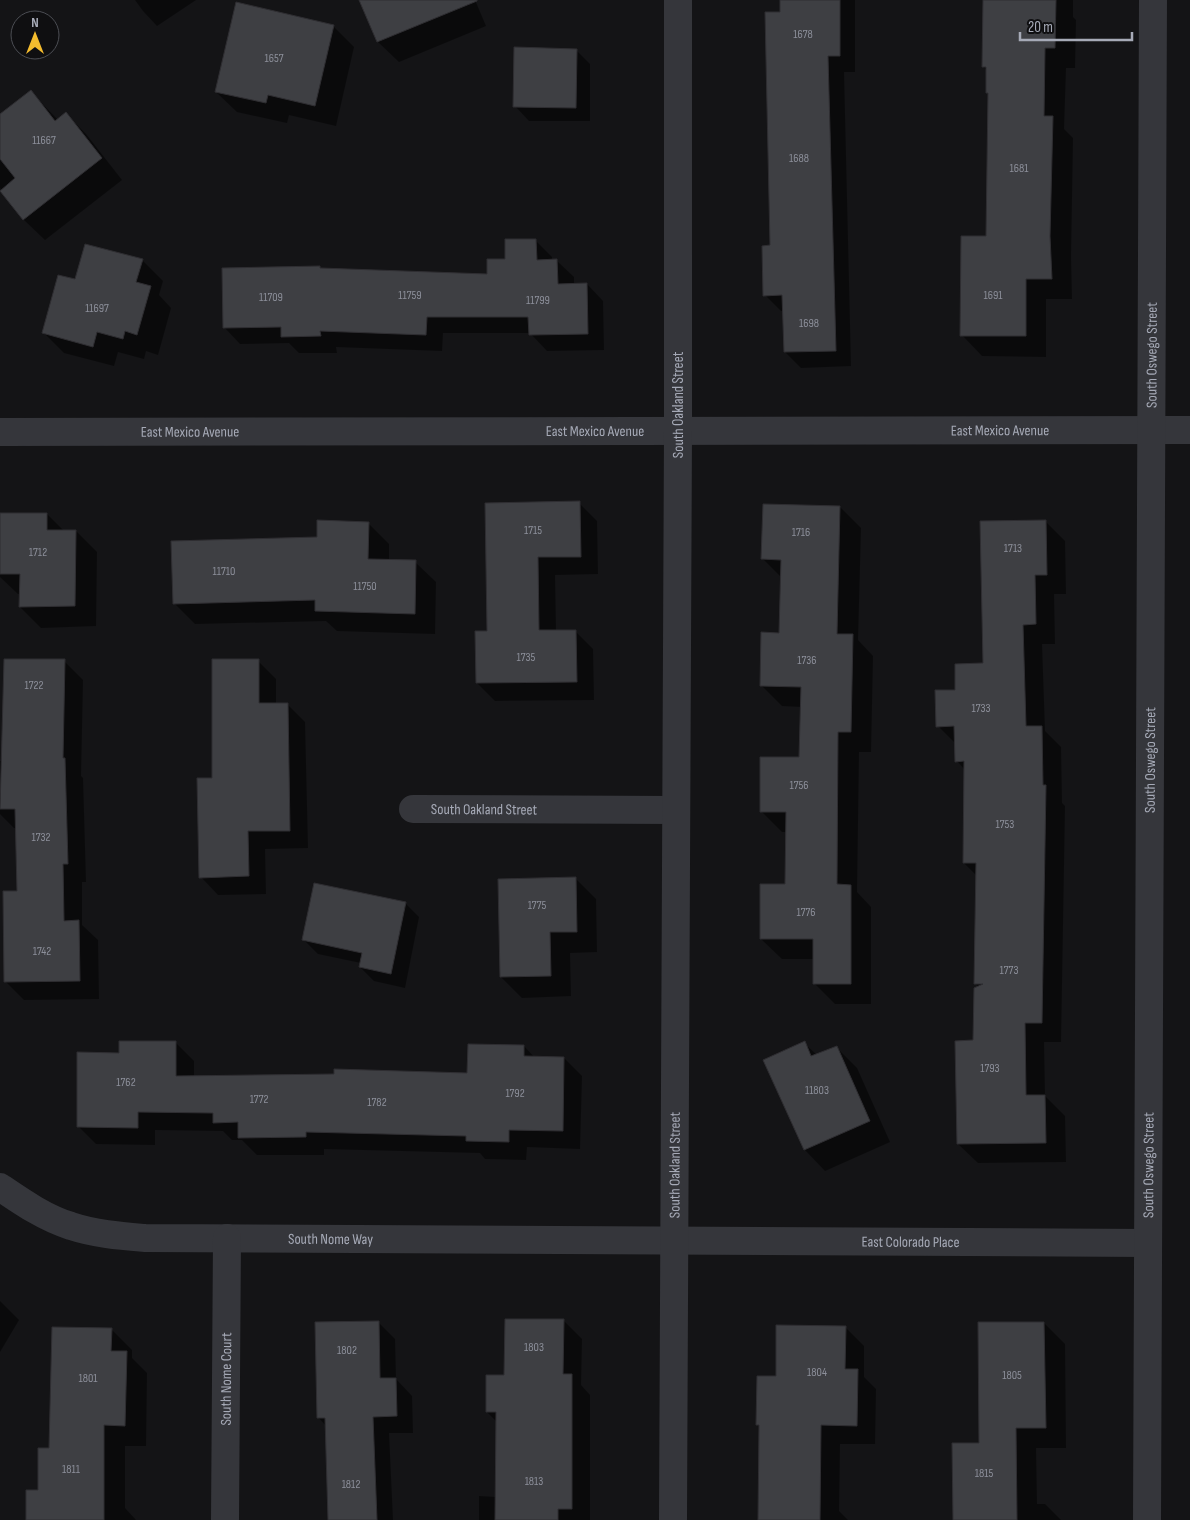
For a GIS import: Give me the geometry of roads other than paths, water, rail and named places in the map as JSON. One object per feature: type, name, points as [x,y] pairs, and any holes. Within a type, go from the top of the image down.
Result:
[{"type":"street","name":"South Oakland Street","points":[[673,1520],[678,0]]},
{"type":"street","name":"South Oswego Street","points":[[1146,1520],[1153,0]]},
{"type":"street","name":"East Mexico Avenue","points":[[0,432],[1190,430]]},
{"type":"street","name":"South Oakland Street","points":[[413,809],[676,810]]},
{"type":"street","name":"South Nome Way","points":[[0,1187],[26,1206],[72,1226],[120,1236],[145,1238],[674,1240]]},
{"type":"street","name":"South Nome Court","points":[[225,1520],[227,1238]]},
{"type":"street","name":"East Colorado Place","points":[[674,1240],[1148,1243]]}]
